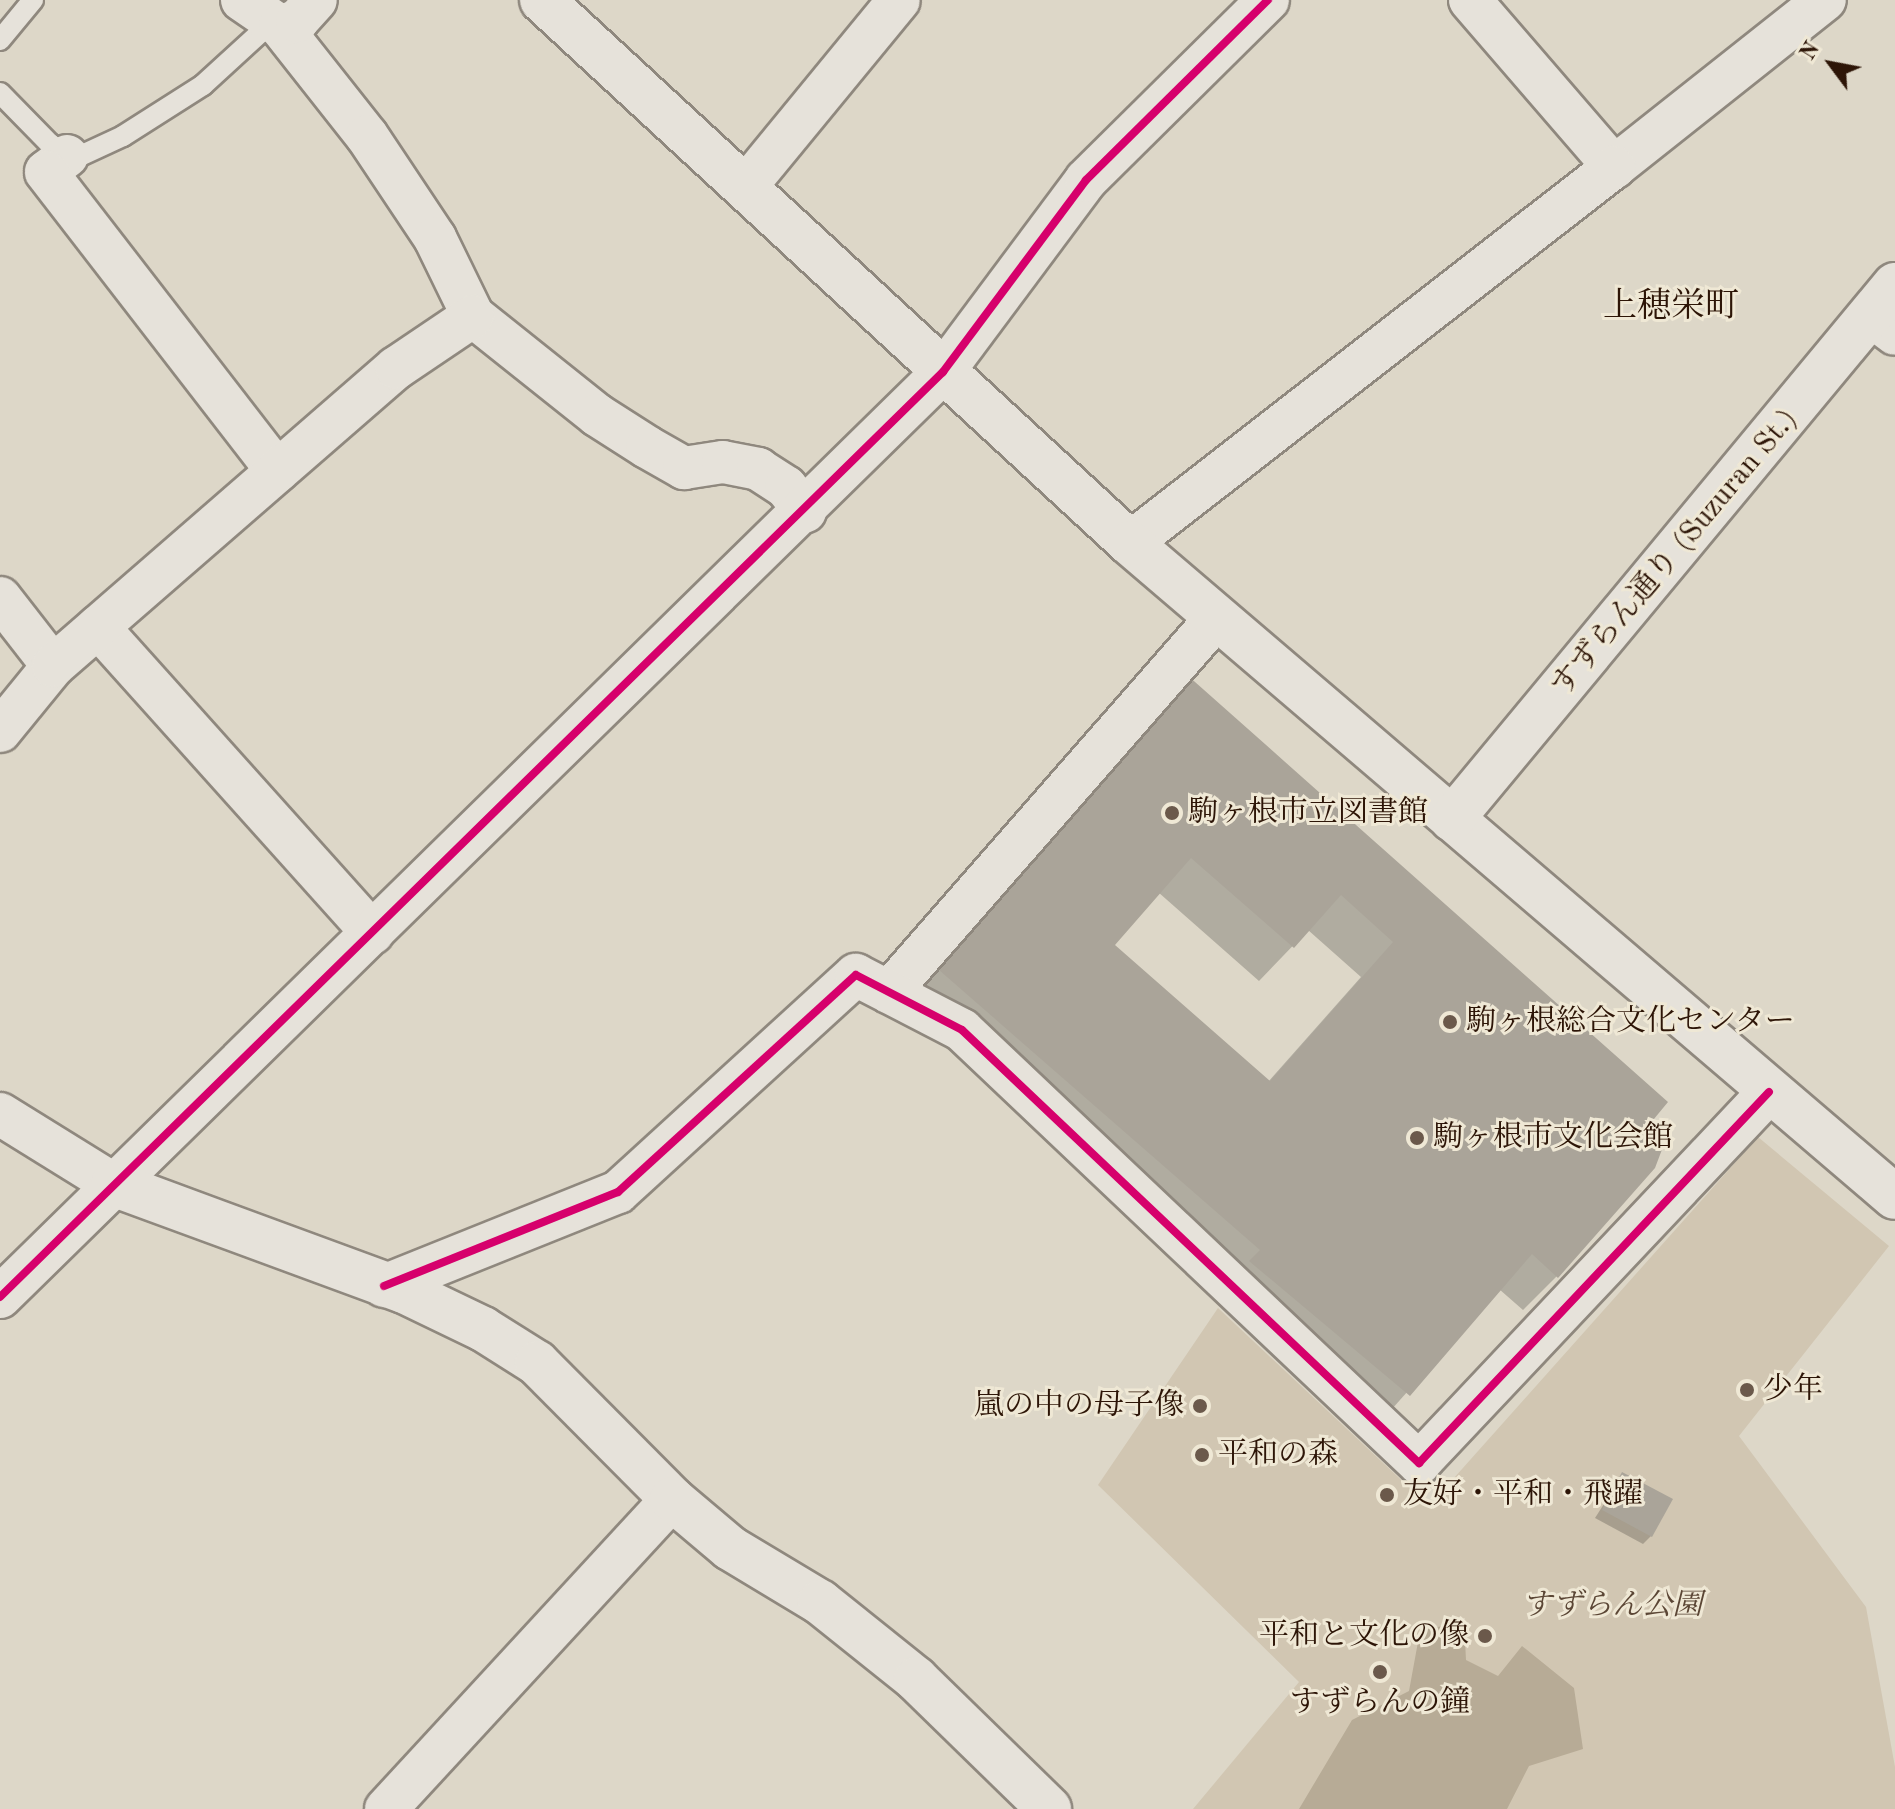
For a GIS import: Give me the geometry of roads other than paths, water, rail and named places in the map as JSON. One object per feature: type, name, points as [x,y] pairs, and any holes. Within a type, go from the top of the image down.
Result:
[{"type":"street","points":[[242,0],[280,26],[376,148],[435,238],[473,316],[597,415],[647,447],[684,468],[723,462],[758,469],[786,487],[805,511]]},
{"type":"street","points":[[280,26],[297,21],[316,0]]},
{"type":"street","points":[[542,0],[747,185],[943,372],[1130,543],[1895,1197]]},
{"type":"street","points":[[747,185],[899,0]]},
{"type":"street","points":[[0,1297],[805,511],[943,372],[1086,180],[1268,0]]},
{"type":"street","points":[[1470,0],[1614,167]]},
{"type":"street","points":[[1130,543],[1825,0]]},
{"type":"street","points":[[67,156],[46,172],[277,471]]},
{"type":"street","name":"すずらん通り (Suzuran St.)","points":[[1452,819],[1887,311]]},
{"type":"street","points":[[0,731],[53,666],[396,368],[473,316]]},
{"type":"street","points":[[0,598],[53,666]]},
{"type":"street","points":[[889,992],[1217,617]]},
{"type":"street","points":[[98,627],[373,933]]},
{"type":"street","points":[[384,1286],[618,1192],[856,975],[962,1030],[1419,1463],[1769,1092]]},
{"type":"street","points":[[0,1114],[113,1184],[384,1286],[483,1329],[537,1363],[672,1499],[730,1548],[820,1602],[916,1679],[1049,1809]]},
{"type":"street","points":[[386,1809],[672,1499]]},
{"type":"lane","points":[[0,40],[33,0]]},
{"type":"lane","points":[[0,93],[67,156],[80,156],[123,136],[203,85],[261,32],[280,26]]},
{"type":"place","name":"駒ヶ根市立図書館","points":[[1172,813]]},
{"type":"place","name":"駒ヶ根総合文化センター","points":[[1450,1022]]},
{"type":"place","name":"駒ヶ根市文化会館","points":[[1417,1138]]},
{"type":"place","name":"少年","points":[[1747,1390]]},
{"type":"place","name":"嵐の中の母子像","points":[[1200,1406]]},
{"type":"place","name":"平和の森","points":[[1202,1455]]},
{"type":"place","name":"友好・平和・飛躍","points":[[1387,1495]]},
{"type":"place","name":"平和と文化の像","points":[[1485,1636]]},
{"type":"place","name":"すずらんの鐘","points":[[1380,1672]]},
{"type":"district","name":"上穂栄町","points":[[1671,308]]},
{"type":"park label","name":"すずらん公園","points":[[1612,1606]]}]
